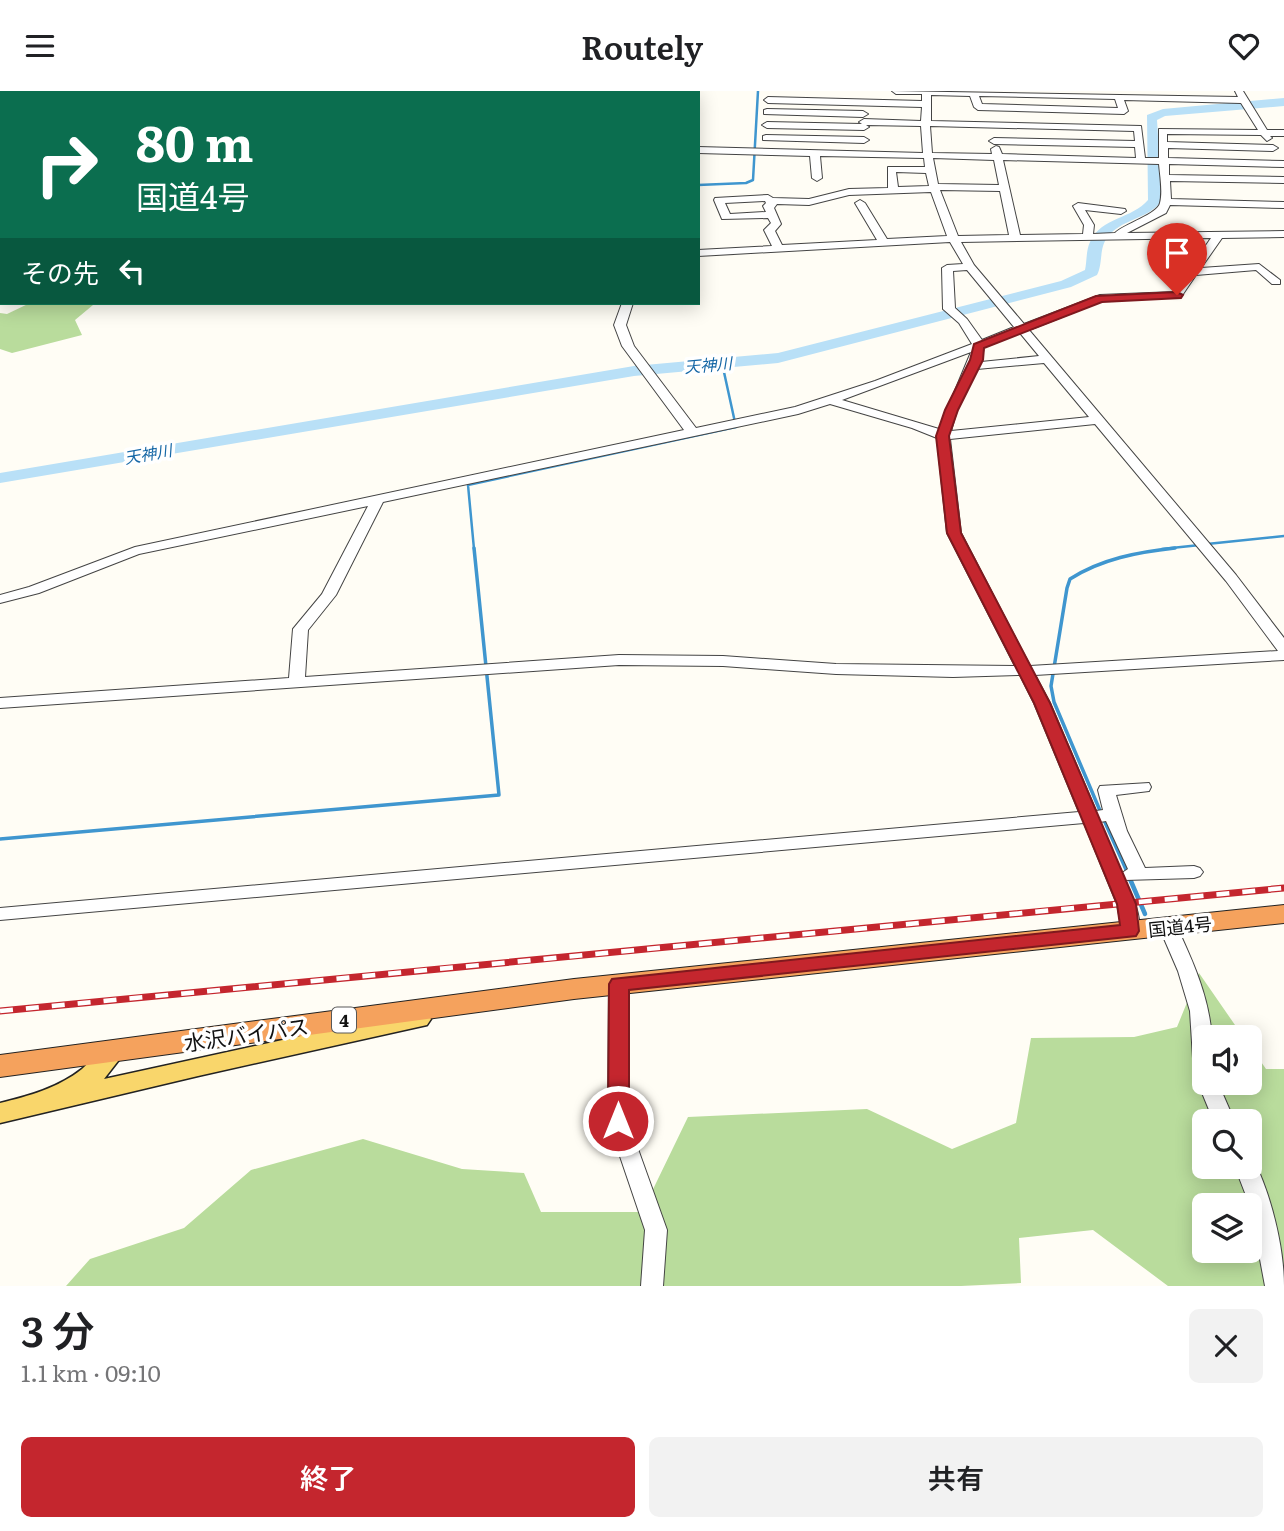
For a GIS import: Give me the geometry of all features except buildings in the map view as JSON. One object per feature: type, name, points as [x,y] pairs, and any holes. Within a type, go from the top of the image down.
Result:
[{"type":"highway","name":"国道4号","points":[[574,989],[1284,914]]},
{"type":"highway","name":"水沢バイパス","points":[[0,1066],[574,989]]},
{"type":"main road","points":[[0,1113],[276,1048],[574,989]]},
{"type":"main road","points":[[37,1104],[75,1087],[102,1068],[113,1052]]},
{"type":"street","points":[[896,91],[1118,97],[1241,96],[1283,165]]},
{"type":"street","points":[[926,91],[931,170],[939,207],[952,239],[970,267],[1231,578],[1284,648]]},
{"type":"street","points":[[973,93],[978,107],[1124,111],[1118,97]]},
{"type":"street","points":[[759,151],[766,138],[768,96],[928,104]]},
{"type":"street","points":[[863,102],[865,154]]},
{"type":"street","points":[[767,112],[864,121],[1138,128],[1141,161]]},
{"type":"street","points":[[767,125],[864,121]]},
{"type":"street","points":[[989,125],[1016,239]]},
{"type":"street","points":[[1117,237],[1120,232],[1163,211],[1166,202],[1161,131],[1284,133]]},
{"type":"street","points":[[766,138],[864,140]]},
{"type":"street","points":[[994,141],[1139,144]]},
{"type":"street","points":[[1163,145],[1273,148]]},
{"type":"street","points":[[700,150],[1283,165]]},
{"type":"street","points":[[815,153],[817,178]]},
{"type":"street","points":[[893,190],[891,169],[931,170]]},
{"type":"street","points":[[1165,178],[1284,180]]},
{"type":"street","points":[[772,215],[726,217],[719,200],[768,198],[770,201],[810,202],[848,188],[1006,188]]},
{"type":"street","points":[[816,191],[828,197]]},
{"type":"street","points":[[770,201],[772,205],[768,206],[776,224],[769,230],[778,248]]},
{"type":"street","points":[[1166,202],[1284,205]]},
{"type":"street","points":[[860,203],[884,243]]},
{"type":"street","points":[[1088,237],[1089,225],[1078,206],[1121,211]]},
{"type":"street","points":[[700,253],[952,239],[1284,234]]},
{"type":"street","points":[[0,599],[34,590],[135,551],[833,401],[1100,298],[1177,295],[1218,236]]},
{"type":"street","points":[[970,267],[947,268],[949,309],[963,321],[977,341],[978,347],[974,366],[951,410],[943,436],[954,533],[1027,671],[1127,875],[1126,904],[1130,931]]},
{"type":"street","points":[[1195,272],[1259,267],[1276,282]]},
{"type":"street","points":[[626,305],[620,325],[628,345],[692,432]]},
{"type":"street","points":[[974,366],[1047,359]]},
{"type":"street","points":[[833,401],[920,425],[943,436],[1098,420]]},
{"type":"street","points":[[297,682],[301,629],[329,595],[378,499]]},
{"type":"street","points":[[0,703],[618,660],[723,661],[899,672],[1027,671],[1284,655]]},
{"type":"street","points":[[1099,815],[1106,790],[1143,787]]},
{"type":"street","points":[[0,914],[1099,815]]},
{"type":"street","points":[[1127,875],[1194,872]]},
{"type":"street","points":[[1168,927],[1188,971],[1200,1011],[1201,1025]]},
{"type":"street","points":[[619,984],[618,1121],[656,1230],[652,1286]]},
{"type":"street","points":[[1251,1179],[1256,1190],[1276,1286]]},
{"type":"green space","points":[[26,305],[93,305],[75,320],[82,335],[12,353],[0,349],[0,313],[7,314]]},
{"type":"green space","points":[[1199,973],[1235,1025],[1192,1025],[1192,1095],[1262,1095],[1262,1063],[1266,1069],[1284,1069],[1284,1286],[1168,1286],[1093,1230],[1019,1238],[1021,1283],[961,1286],[66,1286],[90,1259],[184,1228],[251,1170],[363,1139],[462,1169],[524,1173],[541,1212],[642,1212],[688,1117],[867,1109],[952,1149],[1016,1123],[1031,1038],[1134,1037],[1177,1027]]},
{"type":"waterway","points":[[700,185],[746,183],[753,180],[758,91]]},
{"type":"waterway","name":"天神川","points":[[0,478],[634,371],[778,358],[1066,284],[1092,272],[1096,246],[1104,231],[1149,208],[1155,201],[1151,118],[1163,113],[1284,102]]},
{"type":"waterway","points":[[474,549],[468,485],[736,427],[722,363]]},
{"type":"waterway","points":[[1207,544],[1284,536]]},
{"type":"waterway","points":[[1162,549],[1200,545]]},
{"type":"waterway","points":[[0,839],[499,795],[474,548]]},
{"type":"waterway","points":[[1101,813],[1054,702],[1051,686],[1067,588],[1070,579],[1107,561],[1175,548]]},
{"type":"waterway","points":[[1104,820],[1128,874]]},
{"type":"waterway","points":[[1127,872],[1145,914]]},
{"type":"railway","points":[[0,1011],[1284,888]]},
{"type":"route","points":[[618,1121],[619,984],[1130,931],[1126,904],[1042,703],[954,533],[943,436],[951,410],[976,360],[978,347],[1100,298],[1177,295]]}]
